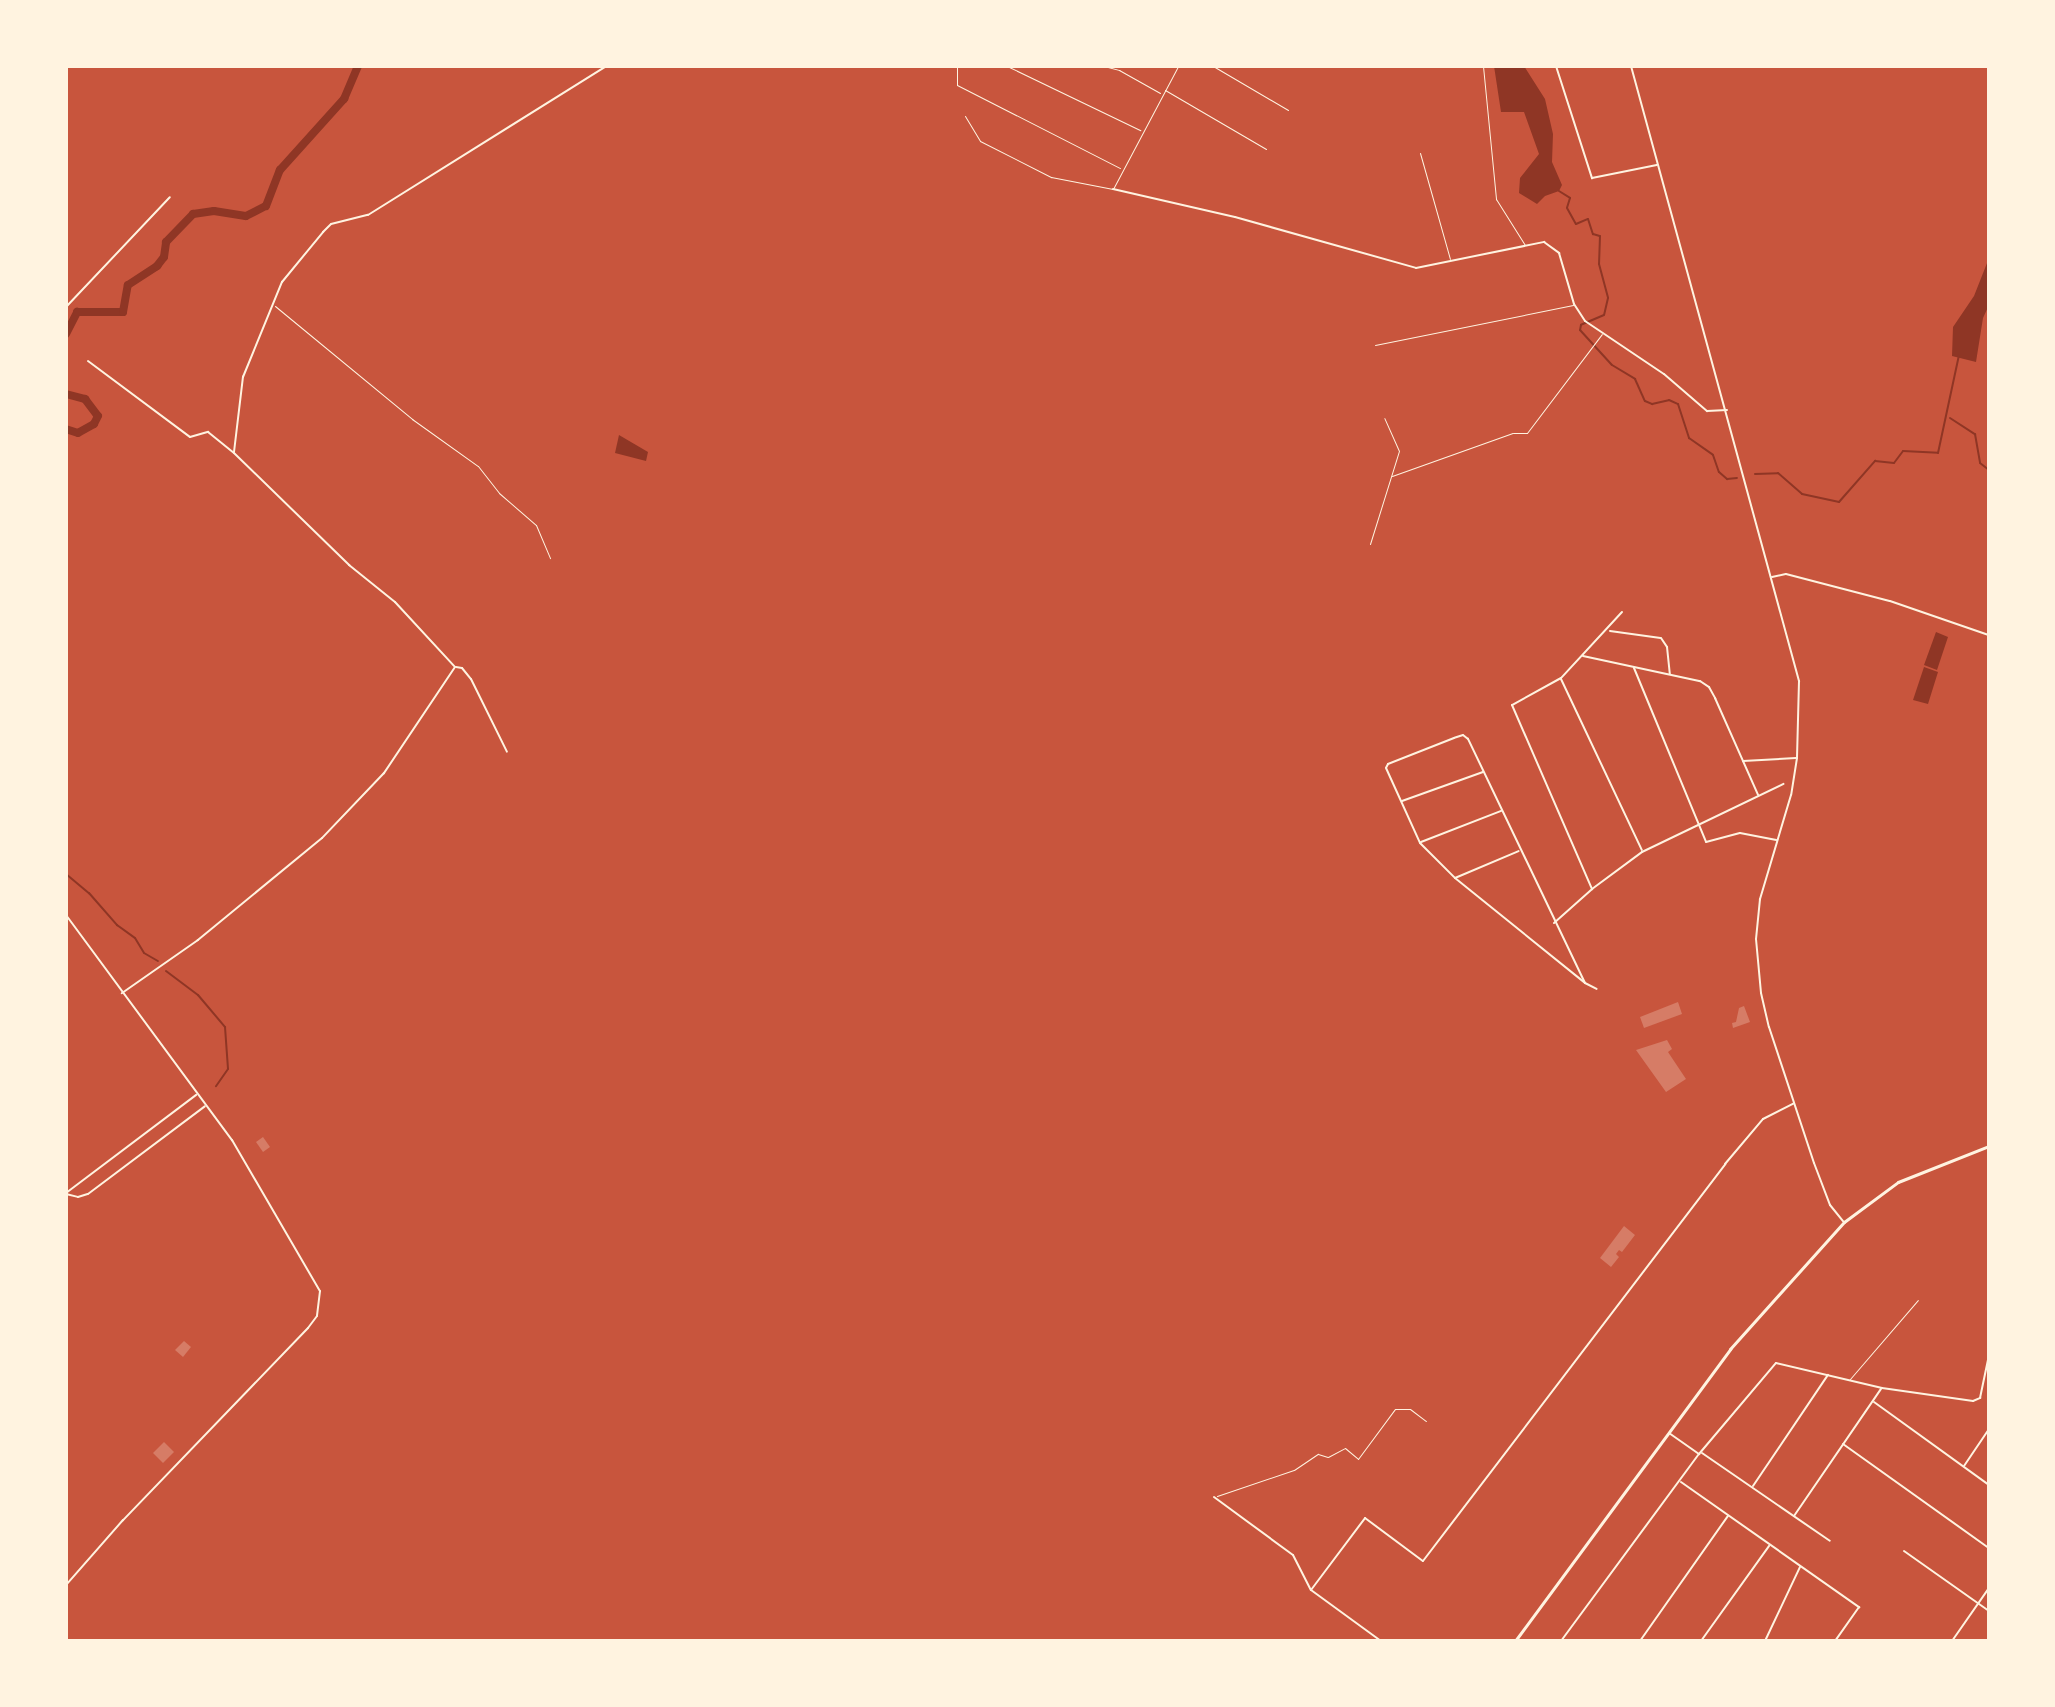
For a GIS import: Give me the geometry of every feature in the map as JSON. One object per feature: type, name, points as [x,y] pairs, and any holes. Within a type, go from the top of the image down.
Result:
[{"type":"main road","points":[[1515,1641],[1730,1349],[1844,1222],[1898,1182],[1989,1146]]},
{"type":"street","points":[[234,453],[243,377],[282,282],[331,224],[368,215],[606,66]]},
{"type":"street","points":[[1556,66],[1592,178],[1657,165]]},
{"type":"street","points":[[1631,66],[1799,681],[1797,758],[1760,899],[1756,939],[1761,993],[1793,1104],[1830,1205],[1844,1222]]},
{"type":"street","points":[[1113,189],[1416,268],[1544,242],[1559,253],[1574,304],[1585,321],[1664,374],[1707,411],[1727,410]]},
{"type":"street","points":[[66,307],[170,197]]},
{"type":"street","points":[[88,361],[190,437],[208,432],[234,453],[349,565],[395,602],[455,667],[462,668],[471,679],[507,752]]},
{"type":"street","points":[[1772,577],[1786,574],[1890,601],[1989,635]]},
{"type":"street","points":[[1592,889],[1511,710],[1512,705],[1561,678],[1622,612]]},
{"type":"street","points":[[1607,631],[1661,638],[1667,647],[1670,675]]},
{"type":"street","points":[[1581,655],[1700,681],[1709,687],[1758,796]]},
{"type":"street","points":[[122,993],[198,940],[322,838],[384,773],[455,667]]},
{"type":"street","points":[[1634,668],[1706,842],[1740,833],[1777,841]]},
{"type":"street","points":[[1561,678],[1642,852]]},
{"type":"street","points":[[1585,983],[1468,739],[1463,735],[1388,764],[1388,774],[1420,843],[1455,878],[1585,983],[1597,989]]},
{"type":"street","points":[[1743,761],[1797,758]]},
{"type":"street","points":[[1401,801],[1484,772]]},
{"type":"street","points":[[1554,923],[1592,889],[1642,852],[1783,784]]},
{"type":"street","points":[[1420,843],[1502,811]]},
{"type":"street","points":[[1455,878],[1520,850]]},
{"type":"street","points":[[66,915],[254,1174],[320,1291],[317,1316],[308,1328],[123,1520],[66,1585]]},
{"type":"street","points":[[66,1194],[196,1094]]},
{"type":"street","points":[[1311,1590],[1365,1518],[1423,1561],[1712,1181],[1763,1119],[1793,1104]]},
{"type":"street","points":[[66,1194],[78,1197],[88,1194],[206,1105]]},
{"type":"street","points":[[1561,1641],[1700,1453],[1776,1363],[1882,1388],[1973,1401],[1980,1398],[1989,1355]]},
{"type":"street","points":[[1752,1487],[1828,1375]]},
{"type":"street","points":[[1983,1384],[1989,1385]]},
{"type":"street","points":[[1794,1517],[1882,1388]]},
{"type":"street","points":[[1873,1402],[1989,1485]]},
{"type":"street","points":[[1964,1467],[1989,1429]]},
{"type":"street","points":[[1668,1432],[1830,1541]]},
{"type":"street","points":[[1843,1444],[1989,1548]]},
{"type":"street","points":[[1680,1481],[1859,1607],[1835,1641]]},
{"type":"street","points":[[1214,1497],[1293,1555],[1311,1590],[1381,1641]]},
{"type":"street","points":[[1640,1641],[1728,1515]]},
{"type":"street","points":[[1701,1641],[1770,1545]]},
{"type":"street","points":[[1904,1551],[1989,1611]]},
{"type":"street","points":[[1765,1641],[1800,1566]]},
{"type":"street","points":[[1952,1641],[1989,1588]]},
{"type":"lane","points":[[957,66],[957,85],[1122,169]]},
{"type":"lane","points":[[1007,66],[1142,131]]},
{"type":"lane","points":[[1104,66],[1119,70],[1162,95]]},
{"type":"lane","points":[[965,116],[980,141],[1051,177],[1113,189],[1178,66]]},
{"type":"lane","points":[[1213,66],[1288,110]]},
{"type":"lane","points":[[1483,66],[1496,199],[1525,245]]},
{"type":"lane","points":[[1165,90],[1266,149]]},
{"type":"lane","points":[[1420,153],[1451,262]]},
{"type":"lane","points":[[1375,345],[1574,304]]},
{"type":"lane","points":[[273,305],[412,419],[478,466],[499,493],[536,525],[550,558]]},
{"type":"lane","points":[[1392,476],[1513,433],[1527,433],[1602,334]]},
{"type":"lane","points":[[1370,544],[1399,451],[1384,418]]},
{"type":"lane","points":[[1850,1379],[1918,1300]]},
{"type":"lane","points":[[1214,1497],[1294,1470],[1318,1454],[1328,1457],[1345,1448],[1358,1459],[1395,1409],[1410,1409],[1426,1421]]},
{"type":"shaded area","points":[[1494,66],[1524,66],[1545,99],[1553,134],[1552,162],[1562,185],[1559,191],[1545,196],[1537,204],[1519,193],[1520,178],[1539,154],[1524,112],[1501,112]]},
{"type":"shaded area","points":[[1989,258],[1989,305],[1983,318],[1976,362],[1952,356],[1953,327],[1974,296]]},
{"type":"shaded area","points":[[619,435],[648,452],[646,461],[615,453]]},
{"type":"shaded area","points":[[1936,632],[1948,637],[1937,670],[1924,665]]},
{"type":"shaded area","points":[[1924,667],[1938,672],[1928,704],[1913,700]]},
{"type":"building","points":[[1678,1002],[1682,1014],[1644,1028],[1640,1017]]},
{"type":"building","points":[[1744,1006],[1750,1022],[1733,1028],[1739,1008]]},
{"type":"building","points":[[1667,1040],[1672,1049],[1668,1052],[1686,1079],[1666,1092],[1636,1050]]},
{"type":"building","points":[[263,1137],[270,1147],[263,1152],[256,1142]]},
{"type":"building","points":[[1624,1226],[1635,1235],[1622,1252],[1619,1250],[1616,1254],[1619,1257],[1611,1267],[1600,1258]]},
{"type":"building","points":[[184,1341],[191,1347],[183,1357],[175,1350]]},
{"type":"building","points":[[164,1442],[174,1452],[163,1463],[153,1453]]},
{"type":"waterway","points":[[66,334],[77,312],[123,312],[128,285],[157,266],[164,257],[166,242],[193,214],[214,211],[246,216],[266,206],[280,170],[344,99],[358,66]]},
{"type":"waterway","points":[[1559,191],[1570,198],[1567,208],[1576,224],[1588,219],[1593,234],[1600,236],[1599,264],[1608,298],[1604,315],[1581,325],[1580,330],[1612,365],[1635,379],[1645,401],[1652,404],[1669,400],[1678,404],[1689,438],[1713,455],[1719,472],[1727,479],[1737,478]]},
{"type":"waterway","points":[[1755,474],[1778,473],[1802,494],[1839,502],[1875,461],[1894,463],[1903,451],[1938,453],[1959,355]]},
{"type":"waterway","points":[[66,394],[85,399],[98,416],[94,424],[78,433],[66,429]]},
{"type":"waterway","points":[[1950,418],[1975,434],[1980,463],[1989,470]]},
{"type":"waterway","points":[[66,874],[89,893],[117,925],[135,938],[144,953],[158,961]]},
{"type":"waterway","points":[[166,971],[198,995],[225,1027],[228,1069],[216,1086]]}]
